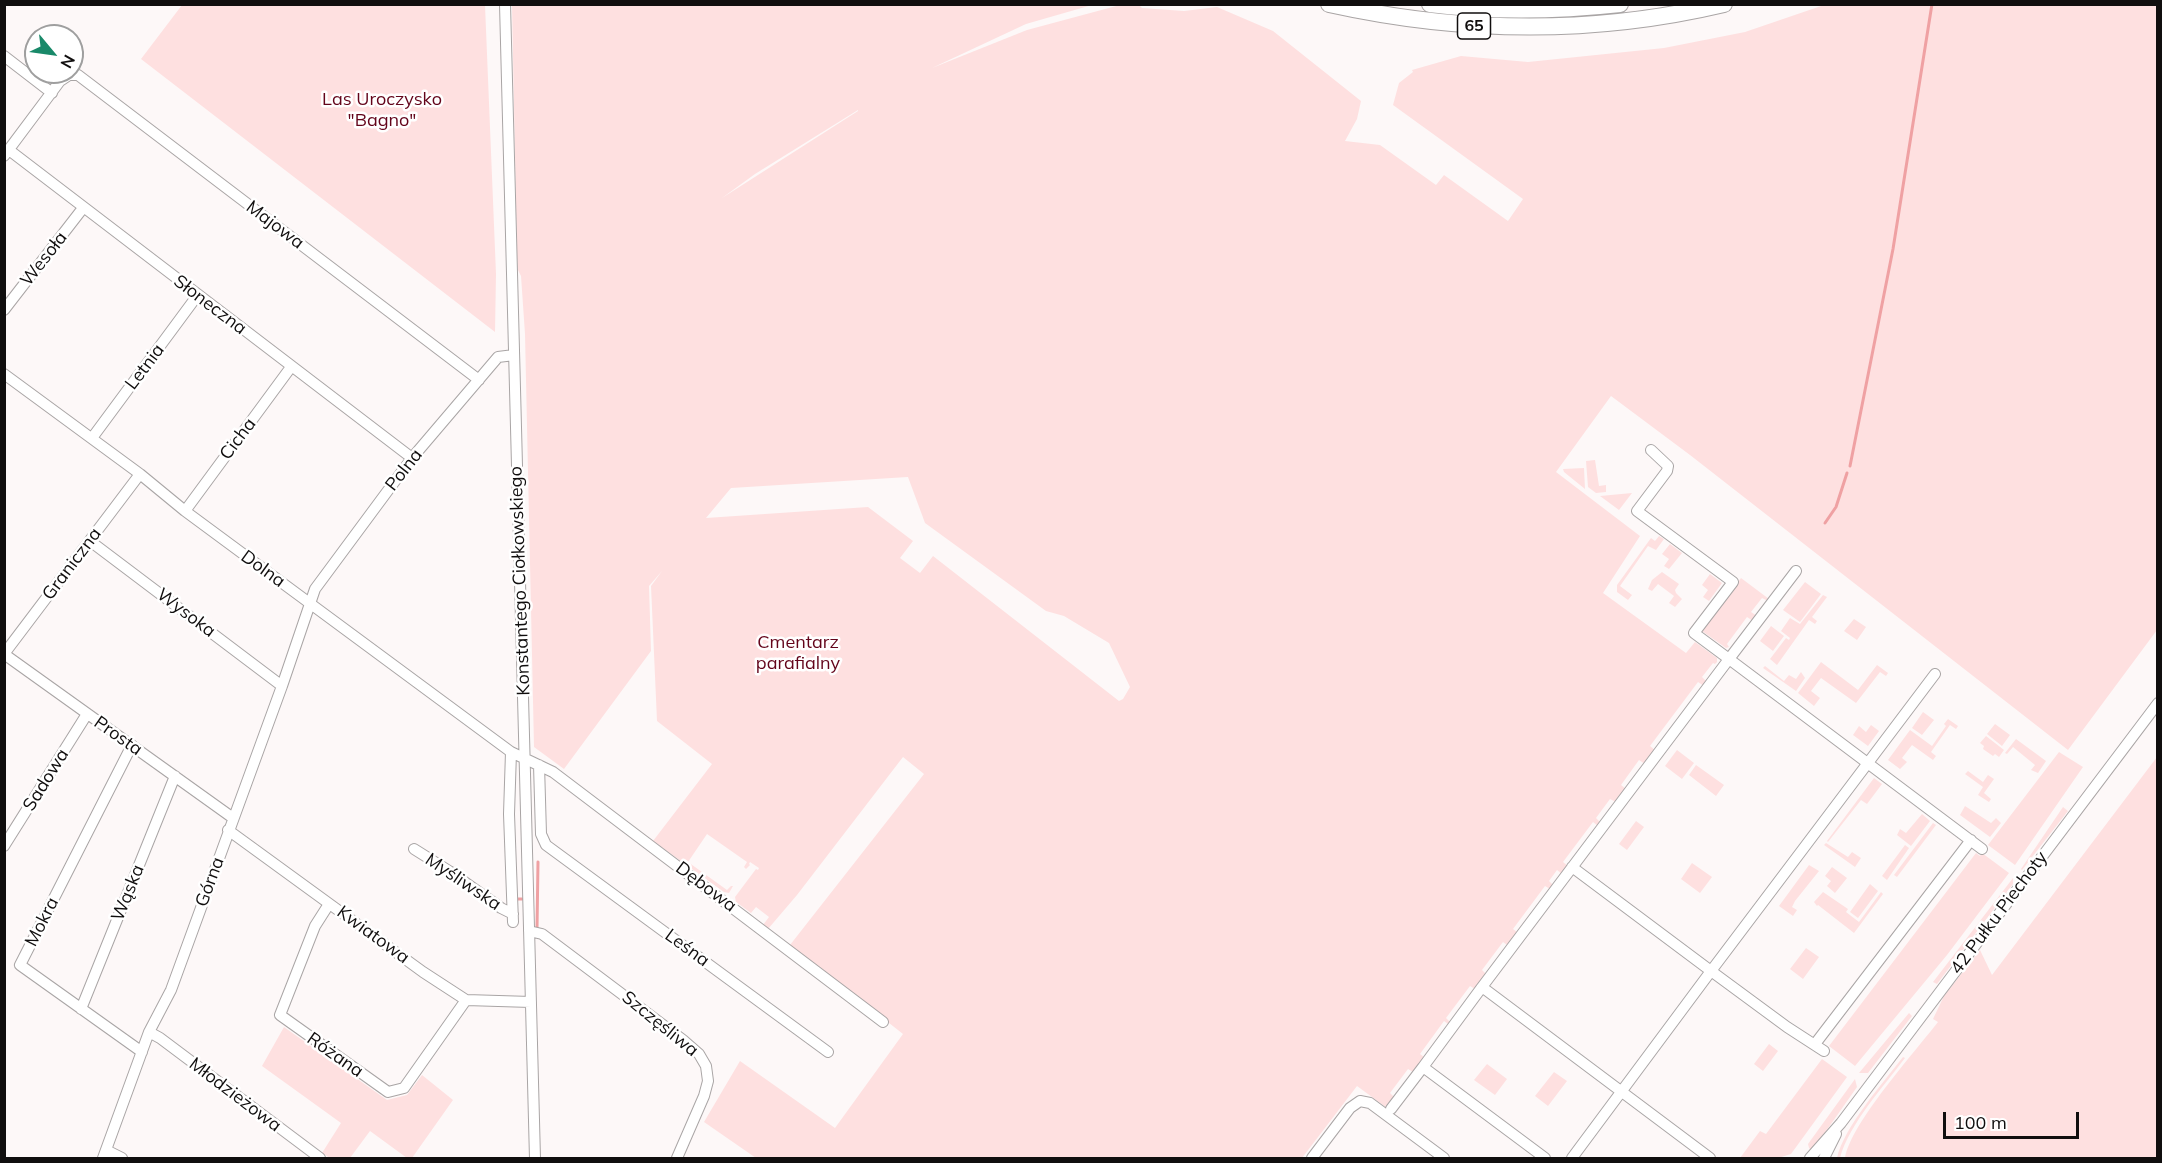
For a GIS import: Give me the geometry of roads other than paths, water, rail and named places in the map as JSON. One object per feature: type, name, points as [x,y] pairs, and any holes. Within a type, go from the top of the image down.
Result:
[{"type":"highway","name":"65","points":[[1329,4],[1406,19],[1448,24],[1542,28],[1628,22],[1724,4]]},
{"type":"highway","name":"65","points":[[1430,4],[1481,9],[1540,10],[1620,4]]},
{"type":"street","name":"Konstantego Ciołkowskiego","points":[[505,4],[535,1158]]},
{"type":"street","points":[[4,56],[51,93],[7,153]]},
{"type":"street","name":"Majowa","points":[[51,93],[60,81],[69,75],[78,75],[89,82],[479,380]]},
{"type":"street","name":"Słoneczna","points":[[7,153],[412,458]]},
{"type":"street","name":"Wesoła","points":[[4,310],[83,208]]},
{"type":"street","name":"Letnia","points":[[92,438],[197,296]]},
{"type":"street","name":"Polna","points":[[309,603],[315,589],[412,458],[498,357],[514,355]]},
{"type":"street","name":"Cicha","points":[[184,511],[291,367]]},
{"type":"street","name":"Dolna","points":[[4,374],[140,474],[184,511],[511,752],[525,759]]},
{"type":"street","points":[[1651,450],[1665,462],[1668,466],[1667,471],[1637,511],[1732,582],[1694,633],[1982,849]]},
{"type":"street","name":"Graniczna","points":[[4,654],[140,474]]},
{"type":"street","name":"Wysoka","points":[[90,541],[282,686]]},
{"type":"street","points":[[1391,1109],[1796,571]]},
{"type":"street","name":"Górna","points":[[104,1154],[149,1032],[171,990],[282,686],[309,603]]},
{"type":"street","name":"Prosta","points":[[4,654],[233,818]]},
{"type":"street","points":[[1572,1158],[1935,674]]},
{"type":"street","name":"42 Pułku Piechoty","points":[[1810,1158],[1841,1123],[2157,702]]},
{"type":"street","name":"Sadowa","points":[[4,846],[87,714]]},
{"type":"street","name":"Mokra","points":[[132,746],[20,965],[142,1052]]},
{"type":"street","name":"Myśliwska","points":[[414,849],[449,871],[513,918],[509,814],[511,752]]},
{"type":"street","name":"Dębowa","points":[[525,759],[553,772],[883,1022]]},
{"type":"street","name":"Leśna","points":[[539,765],[541,834],[546,845],[828,1052]]},
{"type":"street","name":"Wąska","points":[[81,1009],[175,777]]},
{"type":"street","name":"Kwiatowa","points":[[228,830],[466,1000]]},
{"type":"street","points":[[1572,867],[1787,1027],[1819,1048],[1971,840]]},
{"type":"street","name":"Różana","points":[[329,904],[315,926],[280,1015],[388,1092],[404,1088],[466,1000]]},
{"type":"street","name":"Szczęśliwa","points":[[529,931],[542,934],[640,1006],[699,1054],[706,1066],[708,1081],[704,1096],[677,1158]]},
{"type":"street","points":[[1482,987],[1710,1158]]},
{"type":"street","points":[[466,1000],[531,1002]]},
{"type":"street","name":"Młodzieżowa","points":[[149,1032],[320,1158]]},
{"type":"street","points":[[1423,1067],[1545,1158]]},
{"type":"street","points":[[1312,1158],[1350,1108],[1360,1101],[1370,1103],[1444,1158]]},
{"type":"street","name":"42 Pułku Piechoty","points":[[1824,1158],[1841,1123]]},
{"type":"street","points":[[1834,1138],[1834,1158]]},
{"type":"street","points":[[104,1154],[122,1158]]},
{"type":"waterway","points":[[1850,466],[1893,249],[1932,4]]},
{"type":"waterway","points":[[1825,523],[1836,507],[1847,473]]},
{"type":"waterway","points":[[537,928],[538,862]]},
{"type":"park label","name":"Las Uroczysko \"Bagno\"","points":[[382,110]]},
{"type":"park label","name":"Cmentarz parafialny","points":[[798,653]]}]
